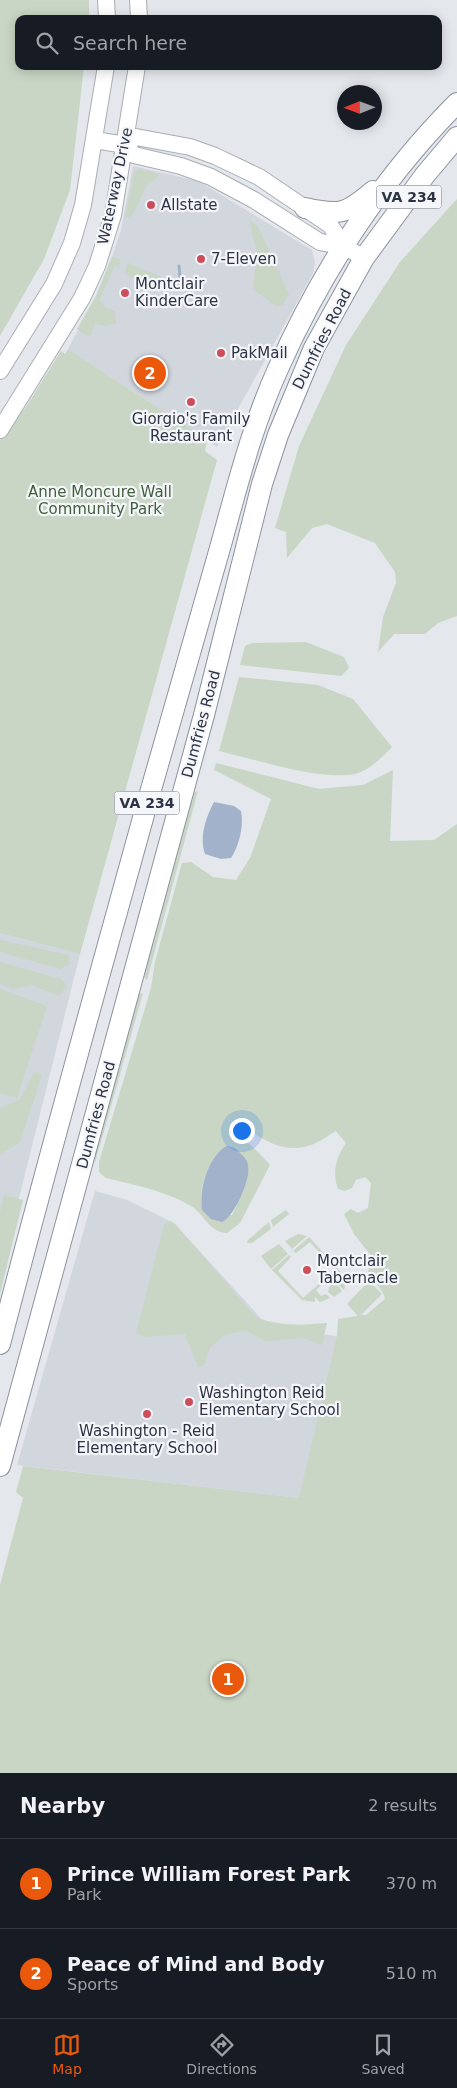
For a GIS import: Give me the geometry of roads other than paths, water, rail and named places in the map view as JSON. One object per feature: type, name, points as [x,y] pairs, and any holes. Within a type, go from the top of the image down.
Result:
[{"type":"highway","name":"Dumfries Road","points":[[0,1344],[46,1168],[248,450],[286,351],[317,291],[344,246],[397,170],[457,102]]},
{"type":"highway","name":"Dumfries Road","points":[[0,1466],[230,618],[262,484],[295,391],[331,315],[364,258],[425,175],[457,137]]},
{"type":"highway","points":[[305,208],[331,214],[348,210],[397,170]]},
{"type":"main road","points":[[106,0],[108,15]]},
{"type":"main road","points":[[138,0],[139,15]]},
{"type":"main road","name":"Waterway Drive","points":[[0,371],[49,292],[65,262],[80,220],[105,70]]},
{"type":"main road","name":"Waterway Drive","points":[[0,430],[77,306],[97,266],[112,215],[136,70]]},
{"type":"main road","points":[[125,145],[136,137],[174,144],[215,156],[259,177],[330,225],[344,246]]},
{"type":"main road","points":[[95,140],[125,145],[134,155],[182,166],[232,187],[320,242],[344,246],[364,258]]},
{"type":"water","points":[[214,802],[234,806],[241,811],[240,836],[231,858],[221,859],[205,854],[203,847],[204,827]]},
{"type":"water","points":[[226,1146],[232,1147],[244,1157],[248,1164],[248,1172],[245,1188],[237,1205],[232,1213],[222,1222],[211,1219],[202,1210],[201,1202],[206,1175],[210,1166],[214,1158]]},
{"type":"water","points":[[215,1668],[228,1671],[221,1689],[210,1687]]},
{"type":"waterway","points":[[179,266],[181,288]]},
{"type":"place","name":"Allstate","points":[[151,205]]},
{"type":"place","name":"7-Eleven","points":[[201,259]]},
{"type":"place","name":"Montclair KinderCare","points":[[125,293]]},
{"type":"place","name":"PakMail","points":[[221,353]]},
{"type":"place","name":"Peace of Mind and Body","points":[[150,373]]},
{"type":"place","name":"Giorgio's Family Restaurant","points":[[191,402]]},
{"type":"place","name":"Montclair Tabernacle","points":[[307,1270]]},
{"type":"place","name":"Washington Reid Elementary School","points":[[189,1402]]},
{"type":"place","name":"Washington - Reid Elementary School","points":[[147,1414]]},
{"type":"place","name":"Prince William Forest Park","points":[[228,1679]]},
{"type":"park label","name":"Anne Moncure Wall Community Park","points":[[100,500]]}]
